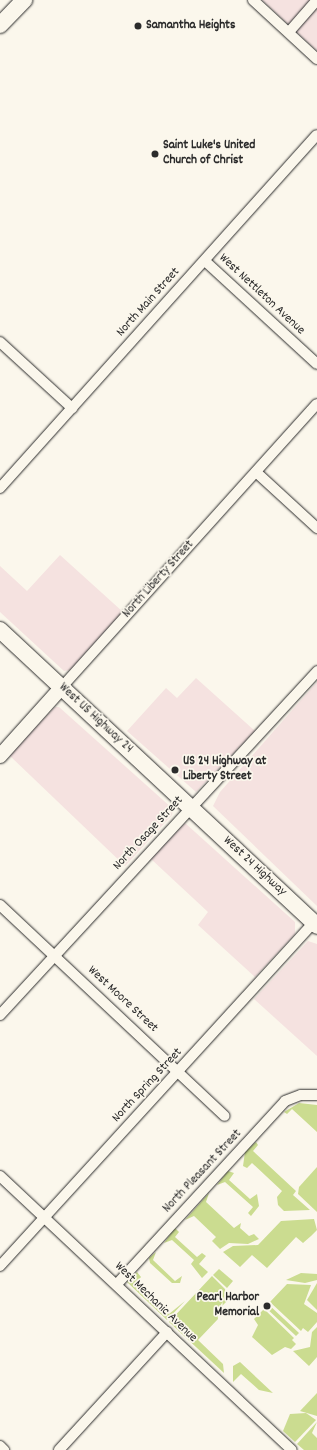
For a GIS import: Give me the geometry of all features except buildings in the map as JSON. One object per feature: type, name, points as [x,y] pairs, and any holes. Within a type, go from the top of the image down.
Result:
[{"type":"main road","points":[[0,25],[24,0]]},
{"type":"main road","name":"West US Highway 24","points":[[0,630],[191,808]]},
{"type":"main road","name":"North Liberty Street","points":[[0,756],[61,688]]},
{"type":"main road","name":"West 24 Highway","points":[[191,808],[315,924]]},
{"type":"street","points":[[253,0],[317,59]]},
{"type":"street","points":[[289,32],[317,0]]},
{"type":"street","name":"North Main Street","points":[[0,488],[317,135]]},
{"type":"street","name":"West Nettleton Avenue","points":[[205,261],[317,364]]},
{"type":"street","points":[[0,342],[72,408]]},
{"type":"street","name":"North Liberty Street","points":[[61,688],[317,404]]},
{"type":"street","points":[[256,472],[317,528]]},
{"type":"street","name":"North Osage Street","points":[[0,1015],[317,671]]},
{"type":"street","name":"West Moore Street","points":[[0,905],[180,1072],[225,1116]]},
{"type":"street","name":"North Spring Street","points":[[0,1266],[315,924]]},
{"type":"street","name":"North Pleasant Street","points":[[117,1284],[285,1101],[301,1095],[317,1095]]},
{"type":"street","name":"West Mechanic Avenue","points":[[0,1176],[117,1284],[292,1450]]},
{"type":"street","points":[[59,1450],[167,1332]]},
{"type":"street","points":[[0,1446],[4,1450]]},
{"type":"shaded area","points":[[262,0],[317,0],[317,51]]},
{"type":"shaded area","points":[[60,555],[123,612],[70,670],[64,671],[0,612],[0,566],[27,591]]},
{"type":"shaded area","points":[[196,678],[255,731],[196,792],[127,731],[166,688],[177,698]]},
{"type":"shaded area","points":[[317,682],[317,906],[213,806],[220,792]]},
{"type":"shaded area","points":[[55,707],[59,707],[173,809],[172,815],[125,866],[9,755]]},
{"type":"shaded area","points":[[185,823],[295,922],[295,934],[255,977],[198,925],[208,912],[151,859]]},
{"type":"shaded area","points":[[308,941],[317,944],[317,1056],[254,999]]},
{"type":"green space","points":[[299,1103],[317,1105],[317,1132],[292,1109],[287,1114],[284,1112]]},
{"type":"green space","points":[[256,1142],[258,1145],[253,1151],[296,1191],[293,1195],[310,1210],[284,1211],[278,1205],[277,1197],[282,1191],[252,1163],[247,1168],[243,1166],[245,1152]]},
{"type":"green space","points":[[317,1167],[317,1212],[298,1194],[299,1187]]},
{"type":"green space","points":[[228,1171],[234,1173],[229,1180],[250,1199],[257,1194],[259,1206],[251,1216],[248,1213],[253,1207],[225,1182],[217,1185]]},
{"type":"green space","points":[[209,1193],[206,1202],[234,1228],[241,1223],[240,1228],[249,1236],[254,1234],[259,1239],[248,1244],[229,1243],[220,1249],[212,1241],[216,1237],[194,1216],[185,1220]]},
{"type":"green space","points":[[314,1219],[317,1230],[303,1243],[296,1237],[267,1268],[252,1255],[240,1267],[223,1252],[233,1246],[258,1245],[281,1221]]},
{"type":"green space","points":[[175,1228],[179,1232],[175,1237],[197,1257],[202,1253],[206,1256],[199,1264],[208,1272],[202,1278],[191,1264],[194,1260],[172,1240],[164,1243]]},
{"type":"green space","points":[[156,1252],[153,1260],[175,1281],[182,1276],[180,1283],[172,1283],[150,1263],[149,1258]]},
{"type":"green space","points":[[219,1269],[233,1281],[227,1288],[213,1275]]},
{"type":"green space","points":[[137,1272],[141,1277],[136,1283],[169,1314],[185,1301],[167,1320],[127,1282]]},
{"type":"green space","points":[[301,1273],[317,1274],[317,1280],[305,1283],[286,1280]]},
{"type":"green space","points":[[212,1276],[225,1289],[227,1301],[217,1311],[218,1319],[198,1340],[223,1364],[224,1373],[169,1322]]},
{"type":"green space","points":[[317,1283],[317,1310],[307,1300]]},
{"type":"green space","points":[[287,1284],[311,1285],[304,1304],[317,1313],[317,1322],[308,1332],[303,1328],[301,1331],[270,1302]]},
{"type":"green space","points":[[268,1304],[299,1333],[296,1336],[265,1307]]},
{"type":"green space","points":[[264,1309],[294,1338],[292,1340],[296,1344],[291,1349],[285,1347],[272,1355],[252,1337],[258,1325],[254,1319]]},
{"type":"green space","points":[[317,1327],[317,1357],[309,1366],[293,1351],[310,1347],[312,1332]]},
{"type":"green space","points":[[240,1362],[273,1393],[259,1390],[241,1374],[233,1382],[233,1366]]},
{"type":"green space","points":[[317,1393],[317,1416],[300,1411]]},
{"type":"green space","points":[[306,1413],[316,1420],[295,1442],[283,1431],[290,1414]]},
{"type":"green space","points":[[317,1422],[312,1433],[317,1438],[317,1450],[304,1450],[297,1444]]},
{"type":"place","name":"Samantha Heights","points":[[138,26]]},
{"type":"place","name":"Saint Luke's United Church of Christ","points":[[155,154]]},
{"type":"place","name":"US 24 Highway at Liberty Street","points":[[175,770]]},
{"type":"place","name":"Pearl Harbor Memorial","points":[[267,1306]]}]
